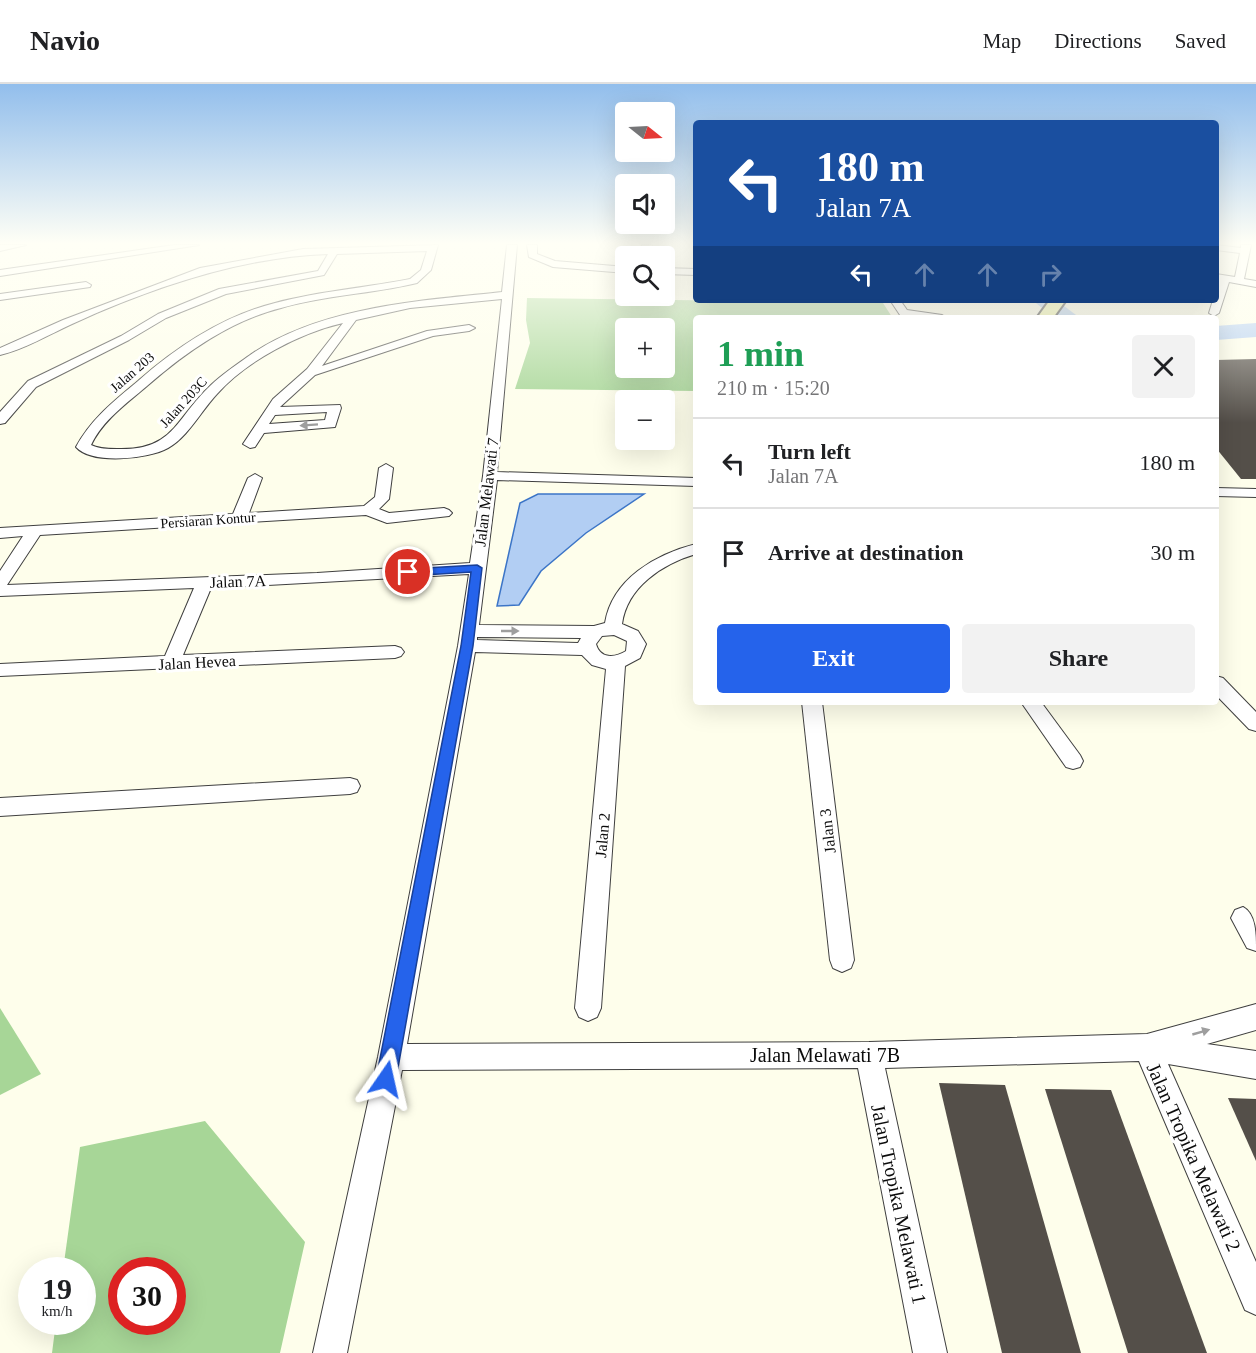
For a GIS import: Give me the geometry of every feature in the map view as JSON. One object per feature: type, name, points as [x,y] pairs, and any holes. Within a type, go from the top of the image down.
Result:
[{"type":"street","points":[[0,352],[113,304]]},
{"type":"street","points":[[0,420],[32,384],[125,338],[162,316],[191,304]]},
{"type":"street","name":"Jalan 203","points":[[118,454],[93,452],[83,447],[96,423],[162,364],[209,335],[248,316],[282,304]]},
{"type":"street","name":"Jalan 203C","points":[[118,454],[141,454],[164,445],[177,434],[214,389],[258,355],[311,327],[417,304]]},
{"type":"street","name":"Jalan Melawati 7","points":[[330,1353],[391,1056],[468,638],[490,476],[505,304]]},
{"type":"street","points":[[898,304],[904,313],[919,315]]},
{"type":"street","points":[[1214,313],[1216,304]]},
{"type":"street","points":[[1032,315],[1046,306]]},
{"type":"street","points":[[250,444],[277,402],[311,372],[354,316]]},
{"type":"street","points":[[311,372],[341,366],[447,328],[469,328]]},
{"type":"street","points":[[258,429],[330,424],[335,408],[273,411]]},
{"type":"street","points":[[368,510],[382,499],[386,468]]},
{"type":"street","points":[[490,476],[693,482]]},
{"type":"street","points":[[239,518],[255,478]]},
{"type":"street","points":[[1219,492],[1256,493]]},
{"type":"street","name":"Persiaran Kontur","points":[[0,533],[368,510],[387,518],[444,513]]},
{"type":"street","points":[[0,583],[34,531]]},
{"type":"street","points":[[468,638],[604,630],[627,631],[637,644],[634,654],[629,658],[616,663],[594,658],[587,649],[587,643],[604,630],[625,591],[653,568],[693,550]]},
{"type":"street","name":"Jalan 7A","points":[[0,591],[477,568]]},
{"type":"street","points":[[171,663],[205,582]]},
{"type":"street","points":[[468,638],[587,649]]},
{"type":"street","name":"Jalan Hevea","points":[[0,670],[395,652]]},
{"type":"street","name":"Jalan 2","points":[[588,1008],[616,663]]},
{"type":"street","points":[[1219,686],[1256,724]]},
{"type":"street","name":"Jalan 3","points":[[812,705],[842,960]]},
{"type":"street","points":[[1033,705],[1073,761]]},
{"type":"street","points":[[0,807],[350,786]]},
{"type":"street","points":[[1242,918],[1256,940]]},
{"type":"street","name":"Jalan Melawati 7B","points":[[391,1056],[869,1055],[1147,1047],[1256,1017]]},
{"type":"street","points":[[1147,1047],[1256,1065]]},
{"type":"street","name":"Jalan Tropika Melawati 2","points":[[1147,1047],[1256,1299]]},
{"type":"street","name":"Jalan Tropika Melawati 1","points":[[869,1055],[930,1353]]},
{"type":"green space","points":[[527,304],[884,304],[891,315],[693,315],[693,391],[515,389],[530,343],[526,320]]},
{"type":"green space","points":[[0,1008],[41,1074],[0,1095]]},
{"type":"green space","points":[[205,1121],[305,1242],[280,1353],[52,1353],[54,1335],[96,1335],[96,1257],[65,1257],[80,1147]]},
{"type":"water","points":[[538,494],[644,494],[586,533],[541,571],[519,605],[497,606],[520,503]]},
{"type":"building","points":[[1256,359],[1256,479],[1241,479],[1219,452],[1219,360]]},
{"type":"building","points":[[939,1083],[1005,1085],[1081,1353],[1002,1353]]},
{"type":"building","points":[[1045,1089],[1111,1090],[1207,1353],[1128,1353]]},
{"type":"building","points":[[1228,1098],[1256,1099],[1256,1161]]},
{"type":"waterway","points":[[1048,304],[1064,315]]},
{"type":"waterway","points":[[1219,333],[1256,330]]},
{"type":"route","points":[[386,1079],[467,646],[477,568],[408,572]]}]
